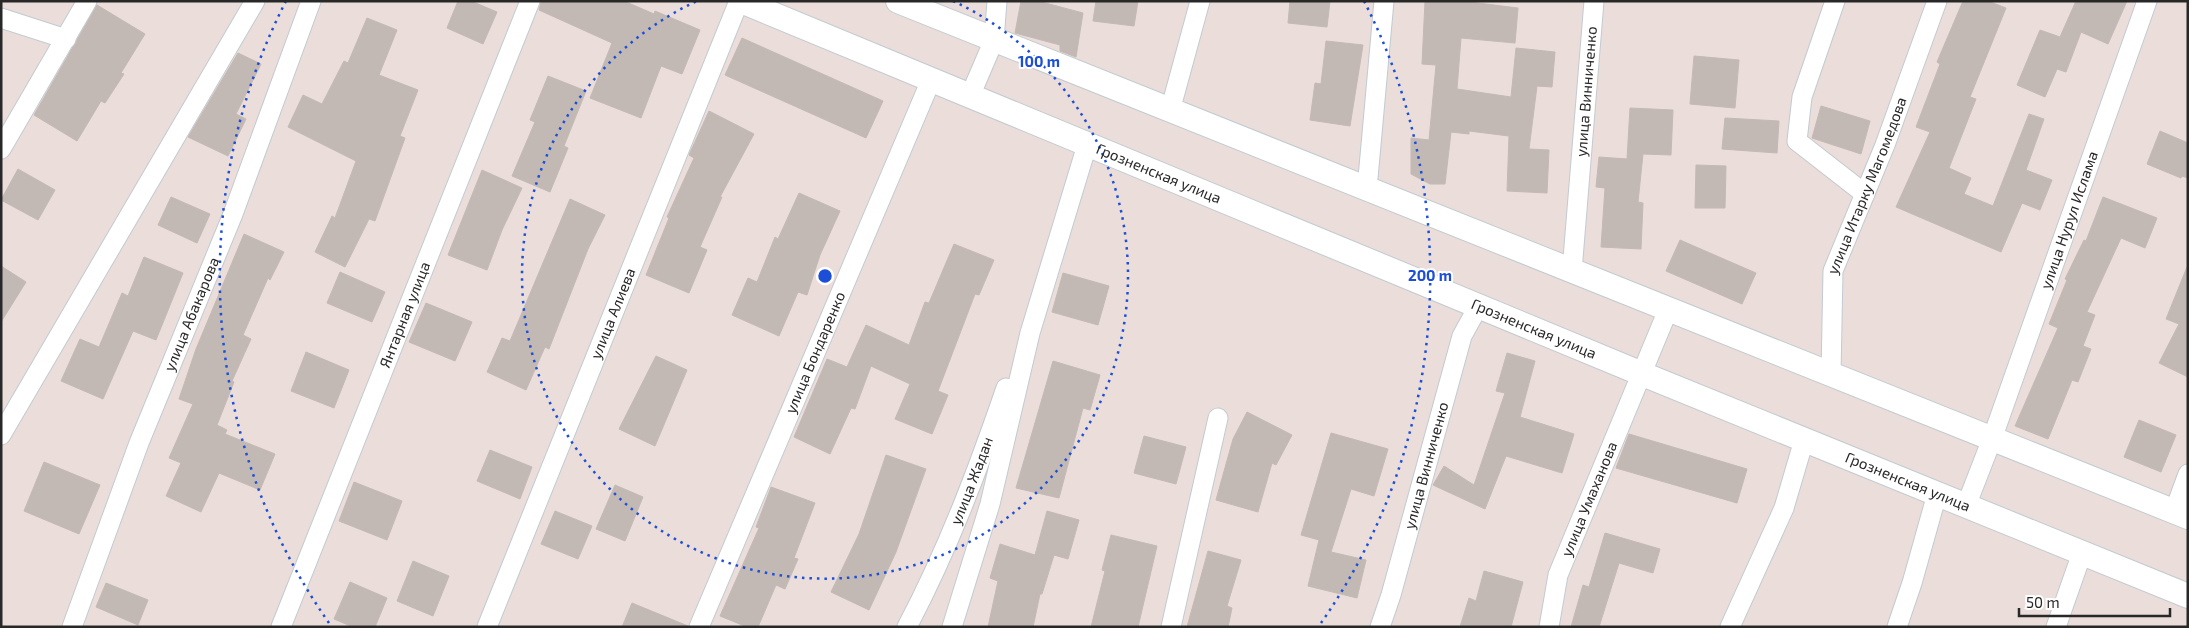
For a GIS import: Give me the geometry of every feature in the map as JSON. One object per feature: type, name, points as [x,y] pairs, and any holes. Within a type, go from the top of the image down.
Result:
[{"type":"street","points":[[1,149],[87,1]]},
{"type":"street","points":[[1,435],[255,1]]},
{"type":"street","name":"улица Абакарова","points":[[72,627],[139,444],[233,214],[311,1]]},
{"type":"street","name":"Янтарная улица","points":[[281,627],[530,1]]},
{"type":"street","name":"Грозненская улица","points":[[740,1],[1640,374],[2188,596]]},
{"type":"street","name":"улица Алиева","points":[[487,627],[740,1]]},
{"type":"street","points":[[898,1],[2181,515],[2188,474]]},
{"type":"street","points":[[970,96],[994,40],[997,1]]},
{"type":"street","points":[[1170,110],[1200,1]]},
{"type":"street","points":[[1367,189],[1384,1]]},
{"type":"street","name":"улица Винниченко","points":[[1572,271],[1594,1]]},
{"type":"street","points":[[1835,1],[1802,97],[1797,142],[1865,194]]},
{"type":"street","name":"улица Итарку Магомедова","points":[[1831,374],[1833,271],[1886,145],[1937,1]]},
{"type":"street","name":"улица Нурул Ислама","points":[[1966,506],[1992,439],[2146,1]]},
{"type":"street","points":[[1,18],[66,39]]},
{"type":"street","name":"улица Бондаренко","points":[[699,627],[931,80]]},
{"type":"street","points":[[952,627],[990,504],[1030,333],[1087,145]]},
{"type":"street","name":"улица Винниченко","points":[[1380,627],[1394,586],[1462,336],[1478,307]]},
{"type":"street","name":"улица Умаханова","points":[[1549,627],[1558,575],[1668,310]]},
{"type":"street","name":"улица Жадан","points":[[906,627],[937,568],[964,506],[1007,385],[1030,333]]},
{"type":"street","points":[[1171,627],[1218,418]]},
{"type":"street","points":[[1730,627],[1784,508],[1804,440]]},
{"type":"street","points":[[1897,627],[1912,583],[1937,494]]},
{"type":"street","points":[[2056,627],[2082,553]]},
{"type":"building","points":[[458,1],[471,1],[497,12],[483,44],[447,28]]},
{"type":"building","points":[[541,1],[624,1],[654,14],[655,11],[700,30],[682,74],[661,66],[641,118],[590,98],[612,43],[539,10]]},
{"type":"building","points":[[1021,1],[1038,1],[1083,13],[1076,57],[1060,51],[1060,45],[1015,33]]},
{"type":"building","points":[[1096,1],[1138,1],[1134,26],[1093,21]]},
{"type":"building","points":[[1290,1],[1330,1],[1327,27],[1288,23]]},
{"type":"building","points":[[1425,1],[1462,1],[1518,8],[1515,43],[1461,38],[1457,89],[1511,97],[1516,48],[1555,52],[1552,87],[1537,86],[1529,149],[1549,150],[1547,193],[1507,191],[1509,136],[1469,131],[1469,134],[1451,132],[1445,184],[1430,184],[1411,174],[1411,138],[1429,140],[1436,65],[1422,64]]},
{"type":"building","points":[[1963,1],[1988,1],[2006,8],[1970,97],[1976,99],[1949,168],[1971,178],[1964,194],[1993,206],[2029,114],[2044,119],[2026,170],[2052,180],[2040,210],[2022,203],[2001,252],[1896,207],[1930,132],[1916,127],[1940,64],[1937,62]]},
{"type":"building","points":[[2076,1],[2127,1],[2108,44],[2081,32],[2066,72],[2057,69],[2045,97],[2017,85],[2040,30],[2060,37]]},
{"type":"building","points":[[97,5],[145,34],[121,73],[124,74],[105,103],[101,101],[77,141],[34,115]]},
{"type":"building","points":[[367,18],[397,30],[379,75],[418,90],[400,136],[405,138],[375,221],[369,219],[345,267],[315,252],[332,216],[335,218],[356,161],[288,127],[303,95],[322,104],[344,61],[348,63]]},
{"type":"building","points":[[742,38],[883,101],[866,138],[725,75]]},
{"type":"building","points":[[1326,41],[1363,45],[1350,126],[1310,120],[1315,83],[1321,84]]},
{"type":"building","points":[[238,53],[261,64],[236,114],[246,119],[228,156],[188,137]]},
{"type":"building","points":[[1694,56],[1739,60],[1735,108],[1690,104]]},
{"type":"building","points":[[548,76],[586,91],[564,146],[568,148],[550,192],[512,176],[535,122],[530,120]]},
{"type":"building","points":[[1821,106],[1870,121],[1861,154],[1812,138]]},
{"type":"building","points":[[1630,108],[1673,110],[1671,155],[1643,154],[1638,202],[1643,203],[1641,249],[1601,247],[1605,188],[1596,187],[1599,157],[1627,159]]},
{"type":"building","points":[[709,111],[754,134],[720,197],[722,197],[700,247],[707,250],[689,293],[646,275],[669,218],[667,217],[694,158],[689,155]]},
{"type":"building","points":[[1725,118],[1779,121],[1777,153],[1722,149]]},
{"type":"building","points":[[2160,131],[2188,143],[2188,178],[2182,176],[2181,178],[2147,164]]},
{"type":"building","points":[[1696,165],[1726,166],[1725,208],[1695,208]]},
{"type":"building","points":[[18,169],[55,190],[38,220],[1,200]]},
{"type":"building","points":[[482,170],[522,188],[502,230],[487,270],[448,255]]},
{"type":"building","points":[[799,193],[840,211],[820,255],[807,295],[798,292],[779,336],[732,315],[748,278],[757,282],[775,237],[778,239]]},
{"type":"building","points":[[171,197],[210,214],[197,243],[158,225]]},
{"type":"building","points":[[2103,197],[2157,218],[2145,248],[2121,238],[2087,312],[2095,315],[2083,346],[2091,349],[2078,382],[2072,380],[2048,439],[2015,426],[2058,328],[2049,324],[2067,280],[2065,279],[2084,240],[2086,241]]},
{"type":"building","points":[[570,199],[605,215],[588,249],[549,349],[545,347],[526,390],[487,372],[502,338],[510,341]]},
{"type":"building","points":[[244,234],[284,252],[270,280],[268,278],[243,335],[251,339],[232,381],[234,382],[217,425],[227,430],[225,434],[275,454],[260,490],[219,473],[201,512],[166,496],[181,463],[169,458],[193,404],[179,399],[196,349]]},
{"type":"building","points":[[1680,240],[1756,273],[1742,304],[1666,271]]},
{"type":"building","points":[[954,244],[994,260],[979,295],[975,294],[938,391],[948,395],[932,434],[895,419],[910,384],[871,366],[855,409],[851,408],[830,454],[794,437],[827,359],[847,367],[866,325],[909,345],[925,302],[929,303]]},
{"type":"building","points":[[144,257],[183,273],[156,340],[133,331],[103,399],[61,381],[80,339],[99,347],[122,293],[128,296]]},
{"type":"building","points":[[1,266],[26,282],[1,322]]},
{"type":"building","points":[[2187,267],[2188,377],[2159,363],[2179,324],[2166,319]]},
{"type":"building","points":[[340,272],[385,292],[372,322],[327,303]]},
{"type":"building","points":[[1063,273],[1109,286],[1098,325],[1052,312]]},
{"type":"building","points":[[426,303],[472,322],[455,361],[409,342]]},
{"type":"building","points":[[306,352],[349,370],[334,408],[291,391]]},
{"type":"building","points":[[1507,353],[1535,361],[1520,417],[1574,434],[1562,473],[1506,456],[1485,509],[1433,485],[1444,466],[1474,485],[1505,393],[1496,391]]},
{"type":"building","points":[[656,356],[687,370],[655,446],[619,429]]},
{"type":"building","points":[[1053,361],[1100,375],[1090,410],[1083,408],[1059,498],[1016,488]]},
{"type":"building","points":[[1247,412],[1292,435],[1276,465],[1272,463],[1258,512],[1216,500],[1233,439]]},
{"type":"building","points":[[2139,420],[2176,435],[2161,472],[2124,457]]},
{"type":"building","points":[[1331,433],[1388,449],[1374,496],[1351,489],[1331,552],[1366,560],[1357,598],[1308,586],[1319,540],[1301,535]]},
{"type":"building","points":[[1629,434],[1747,469],[1737,503],[1616,468]]},
{"type":"building","points":[[1144,436],[1186,447],[1176,484],[1134,473]]},
{"type":"building","points":[[490,450],[532,467],[520,499],[477,481]]},
{"type":"building","points":[[886,455],[926,469],[896,552],[869,610],[831,592],[859,534]]},
{"type":"building","points":[[44,462],[100,485],[79,534],[24,511]]},
{"type":"building","points":[[354,482],[402,501],[387,540],[339,521]]},
{"type":"building","points":[[615,485],[643,497],[625,541],[596,529]]},
{"type":"building","points":[[771,487],[815,503],[794,558],[798,559],[785,589],[776,585],[758,627],[747,627],[720,616],[759,528],[756,527]]},
{"type":"building","points":[[555,511],[592,526],[578,559],[541,544]]},
{"type":"building","points":[[1047,511],[1079,520],[1068,559],[1054,555],[1042,594],[1040,594],[1033,627],[988,627],[998,581],[990,578],[1000,544],[1035,555]]},
{"type":"building","points":[[1605,533],[1660,549],[1653,573],[1619,563],[1599,627],[1571,627],[1583,585],[1589,587]]},
{"type":"building","points":[[1111,535],[1157,546],[1138,627],[1091,627],[1105,571],[1102,570]]},
{"type":"building","points":[[1208,551],[1241,560],[1227,606],[1232,608],[1228,627],[1187,627]]},
{"type":"building","points":[[413,561],[449,576],[433,616],[397,601]]},
{"type":"building","points":[[1484,571],[1523,582],[1511,627],[1460,627],[1469,598],[1476,601]]},
{"type":"building","points":[[350,582],[387,598],[375,627],[353,627],[334,619]]},
{"type":"building","points":[[106,583],[148,600],[138,625],[96,607]]},
{"type":"building","points":[[632,603],[688,626],[688,627],[622,627]]}]
